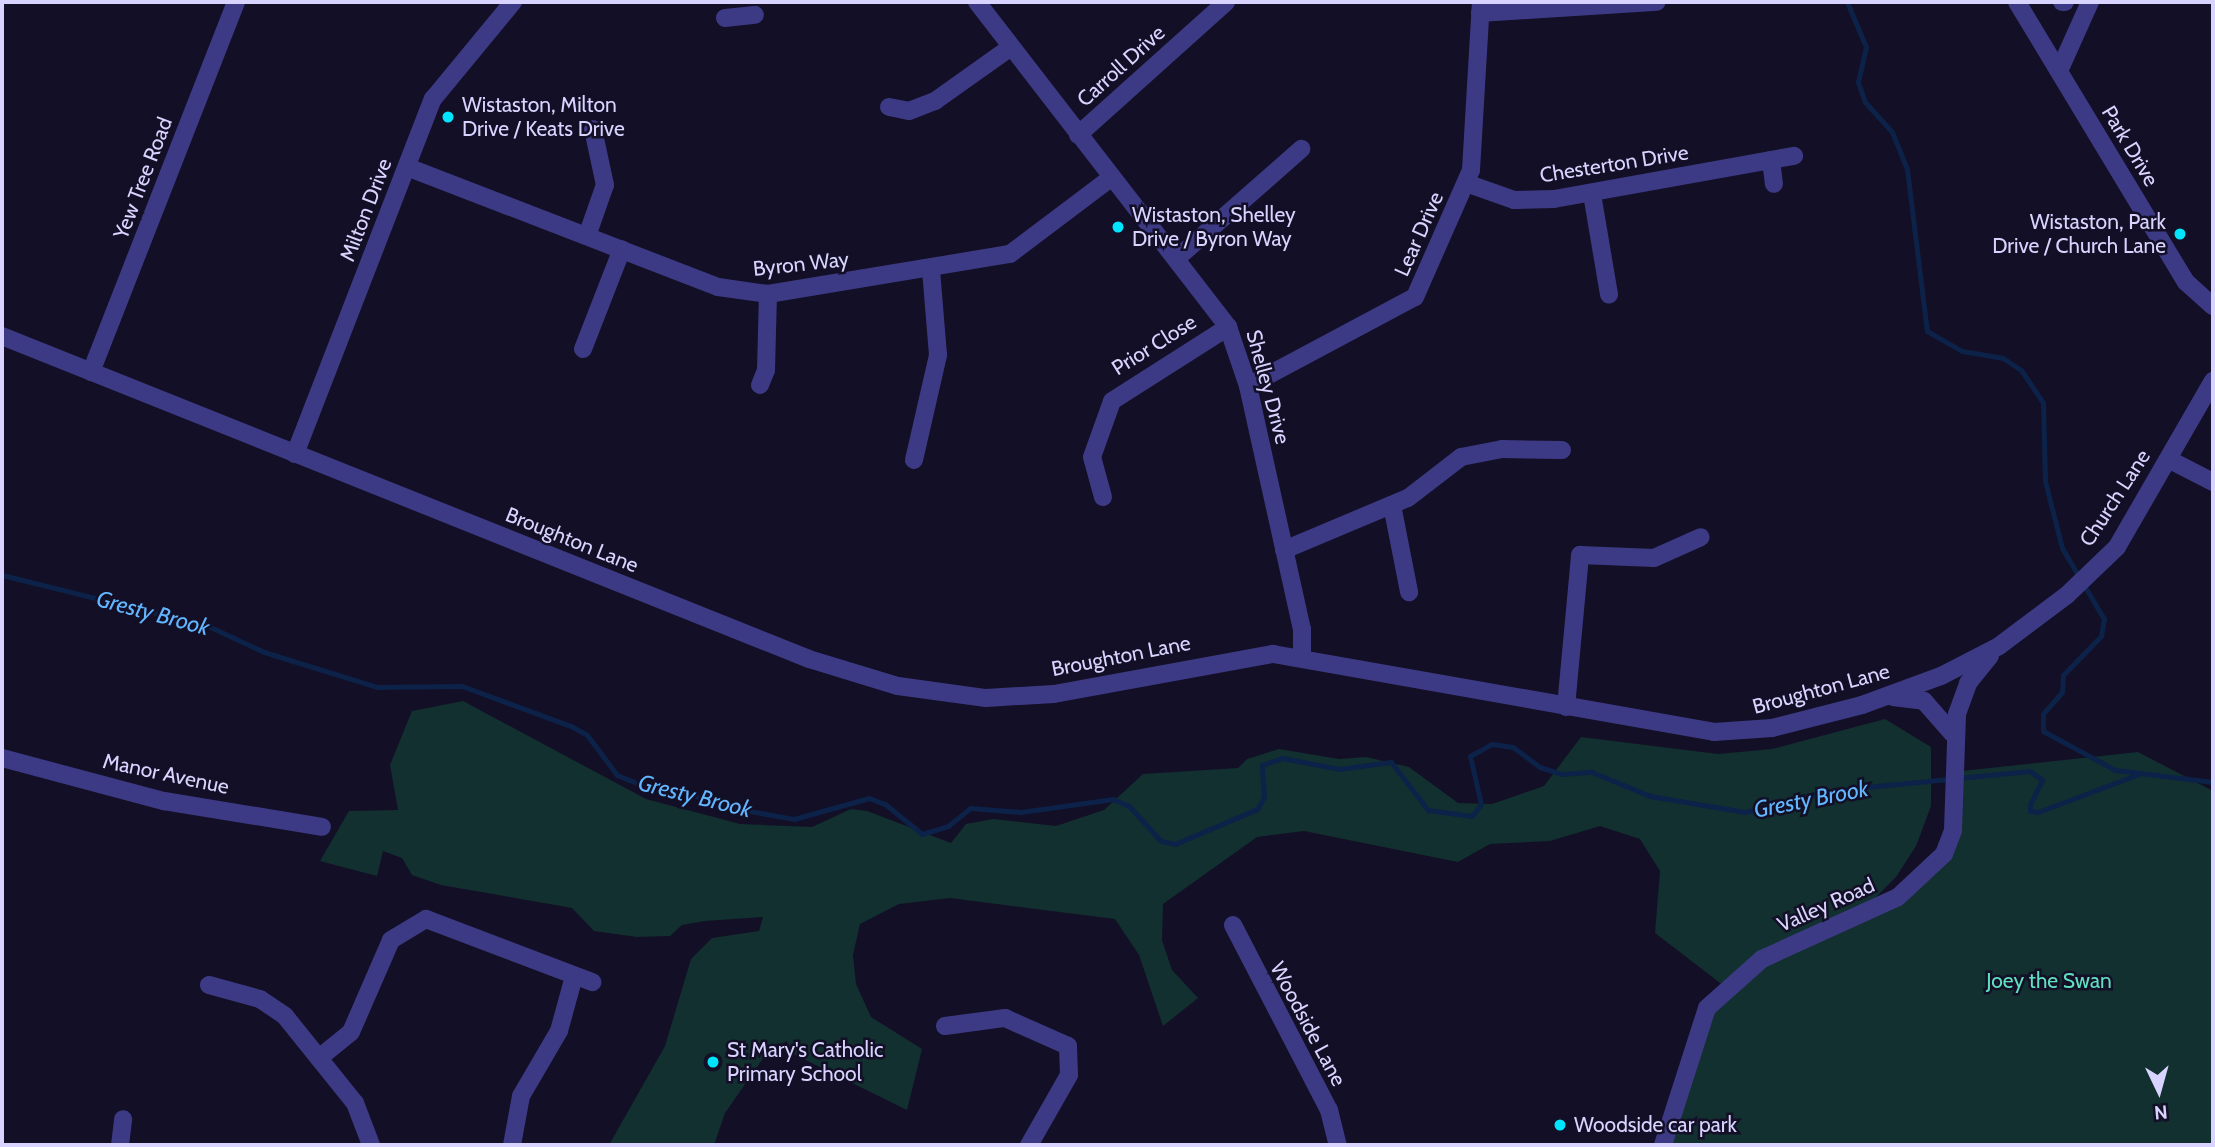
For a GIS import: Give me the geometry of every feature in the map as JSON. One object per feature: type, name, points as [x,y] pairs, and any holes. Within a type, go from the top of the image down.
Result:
[{"type":"street","name":"Yew Tree Road","points":[[91,372],[236,2]]},
{"type":"street","name":"Milton Drive","points":[[295,454],[407,167],[442,85],[513,2]]},
{"type":"street","name":"Shelley Drive","points":[[977,2],[1228,327],[1248,386],[1302,629],[1302,656]]},
{"type":"street","name":"Carroll Drive","points":[[1078,135],[1226,2]]},
{"type":"street","points":[[1481,7],[1657,2]]},
{"type":"street","name":"Park Drive","points":[[2017,2],[2186,282],[2213,306]]},
{"type":"street","points":[[2059,71],[2090,2]]},
{"type":"street","name":"Lear Drive","points":[[1248,386],[1412,301],[1466,183],[1474,157],[1481,7]]},
{"type":"street","points":[[888,107],[909,111],[935,101],[1011,47]]},
{"type":"street","points":[[587,236],[605,185],[591,139]]},
{"type":"street","points":[[1176,258],[1301,149]]},
{"type":"street","name":"Chesterton Drive","points":[[1466,183],[1514,200],[1592,194],[1794,156]]},
{"type":"street","points":[[1771,160],[1774,184]]},
{"type":"street","name":"Byron Way","points":[[407,167],[718,287],[768,294],[931,269],[1021,249],[1111,178]]},
{"type":"street","points":[[1592,194],[1609,295]]},
{"type":"street","points":[[583,349],[622,249]]},
{"type":"street","points":[[913,460],[938,355],[931,269]]},
{"type":"street","points":[[760,385],[766,370],[768,294]]},
{"type":"street","name":"Prior Close","points":[[1095,492],[1094,442],[1112,401],[1127,386],[1228,327]]},
{"type":"street","name":"Broughton Lane","points":[[2,336],[809,659],[925,692],[986,698],[1054,694],[1248,655],[1302,656],[1658,725],[1737,733],[1890,696],[1999,646]]},
{"type":"street","name":"Church Lane","points":[[1999,646],[2067,595],[2092,574],[2117,547],[2213,380]]},
{"type":"street","points":[[1284,550],[1392,505],[1461,457],[1529,458],[1562,450]]},
{"type":"street","points":[[2168,459],[2213,482]]},
{"type":"street","points":[[1392,505],[1396,567],[1409,592]]},
{"type":"street","points":[[1566,707],[1580,555],[1654,558],[1701,537]]},
{"type":"street","name":"Valley Road","points":[[1663,1145],[1707,1008],[1762,959],[1818,930],[1872,913],[1921,881],[1944,853],[1953,830],[1956,791],[1952,733],[1968,683],[1999,646]]},
{"type":"street","points":[[1890,696],[1924,701],[1952,733]]},
{"type":"street","name":"Manor Avenue","points":[[2,758],[164,801],[323,827]]},
{"type":"street","points":[[319,1058],[351,1032],[383,951],[417,921],[443,921],[592,982]]},
{"type":"street","name":"Woodside Lane","points":[[1233,925],[1329,1111],[1338,1145]]},
{"type":"street","points":[[512,1145],[522,1096],[559,1031],[574,976]]},
{"type":"street","points":[[209,985],[271,1005],[355,1103],[371,1145]]},
{"type":"street","points":[[945,1027],[1005,1018],[1068,1046],[1069,1075],[1029,1145]]},
{"type":"street","points":[[120,1145],[123,1119]]},
{"type":"green space","name":"Joey the Swan","points":[[463,701],[646,799],[740,824],[812,827],[851,809],[867,811],[951,843],[966,824],[993,819],[1056,826],[1104,810],[1143,774],[1238,768],[1247,759],[1279,749],[1339,759],[1366,757],[1409,767],[1458,803],[1492,804],[1544,786],[1581,737],[1718,754],[1772,749],[1885,719],[1931,747],[1931,806],[1916,846],[1896,877],[1855,918],[1944,854],[1962,771],[2138,752],[2213,791],[2213,1145],[1663,1145],[1724,986],[1655,933],[1660,871],[1640,839],[1600,826],[1550,841],[1490,844],[1458,862],[1304,831],[1257,837],[1163,904],[1162,940],[1172,970],[1198,998],[1163,1026],[1139,955],[1115,919],[950,898],[899,904],[860,924],[853,955],[856,984],[871,1017],[922,1049],[907,1110],[773,1044],[725,1113],[714,1145],[609,1145],[665,1046],[691,959],[712,938],[759,931],[763,917],[705,921],[682,925],[670,936],[637,937],[594,931],[572,908],[441,885],[412,875],[402,858],[383,851],[377,876],[320,861],[349,811],[398,810],[390,765],[412,711]]},
{"type":"waterway","points":[[1847,2],[1866,47],[1858,82],[1865,102],[1892,132],[1907,169],[1927,331],[1962,351],[2003,358],[2021,370],[2043,403],[2045,481],[2062,548],[2104,619],[2101,636],[2063,675],[2062,692],[2043,714],[2043,731],[2115,770],[2213,782]]},
{"type":"waterway","name":"Gresty Brook","points":[[2,575],[208,626],[264,652],[377,687],[462,686],[571,726],[587,735],[617,775],[652,789],[683,789],[711,804],[794,819],[869,798],[885,804],[922,834],[948,826],[970,808],[1021,812],[1113,799],[1129,806],[1161,841],[1175,844],[1257,809],[1264,797],[1262,765],[1282,758],[1339,769],[1391,762],[1428,810],[1472,816],[1481,804],[1470,756],[1492,744],[1513,747],[1540,767],[1561,774],[1592,772],[1650,796],[1745,812],[1826,791],[2030,771],[2042,780],[2030,805],[2030,811],[2038,812],[2139,774]]},
{"type":"place","name":"Wistaston, Milton Drive / Keats Drive","points":[[448,117]]},
{"type":"place","name":"Wistaston, Shelley Drive / Byron Way","points":[[1118,227]]},
{"type":"place","name":"Wistaston, Park Drive / Church Lane","points":[[2180,234]]},
{"type":"place","name":"St Mary's Catholic Primary School","points":[[713,1062]]},
{"type":"place","name":"Woodside car park","points":[[1560,1125]]}]
